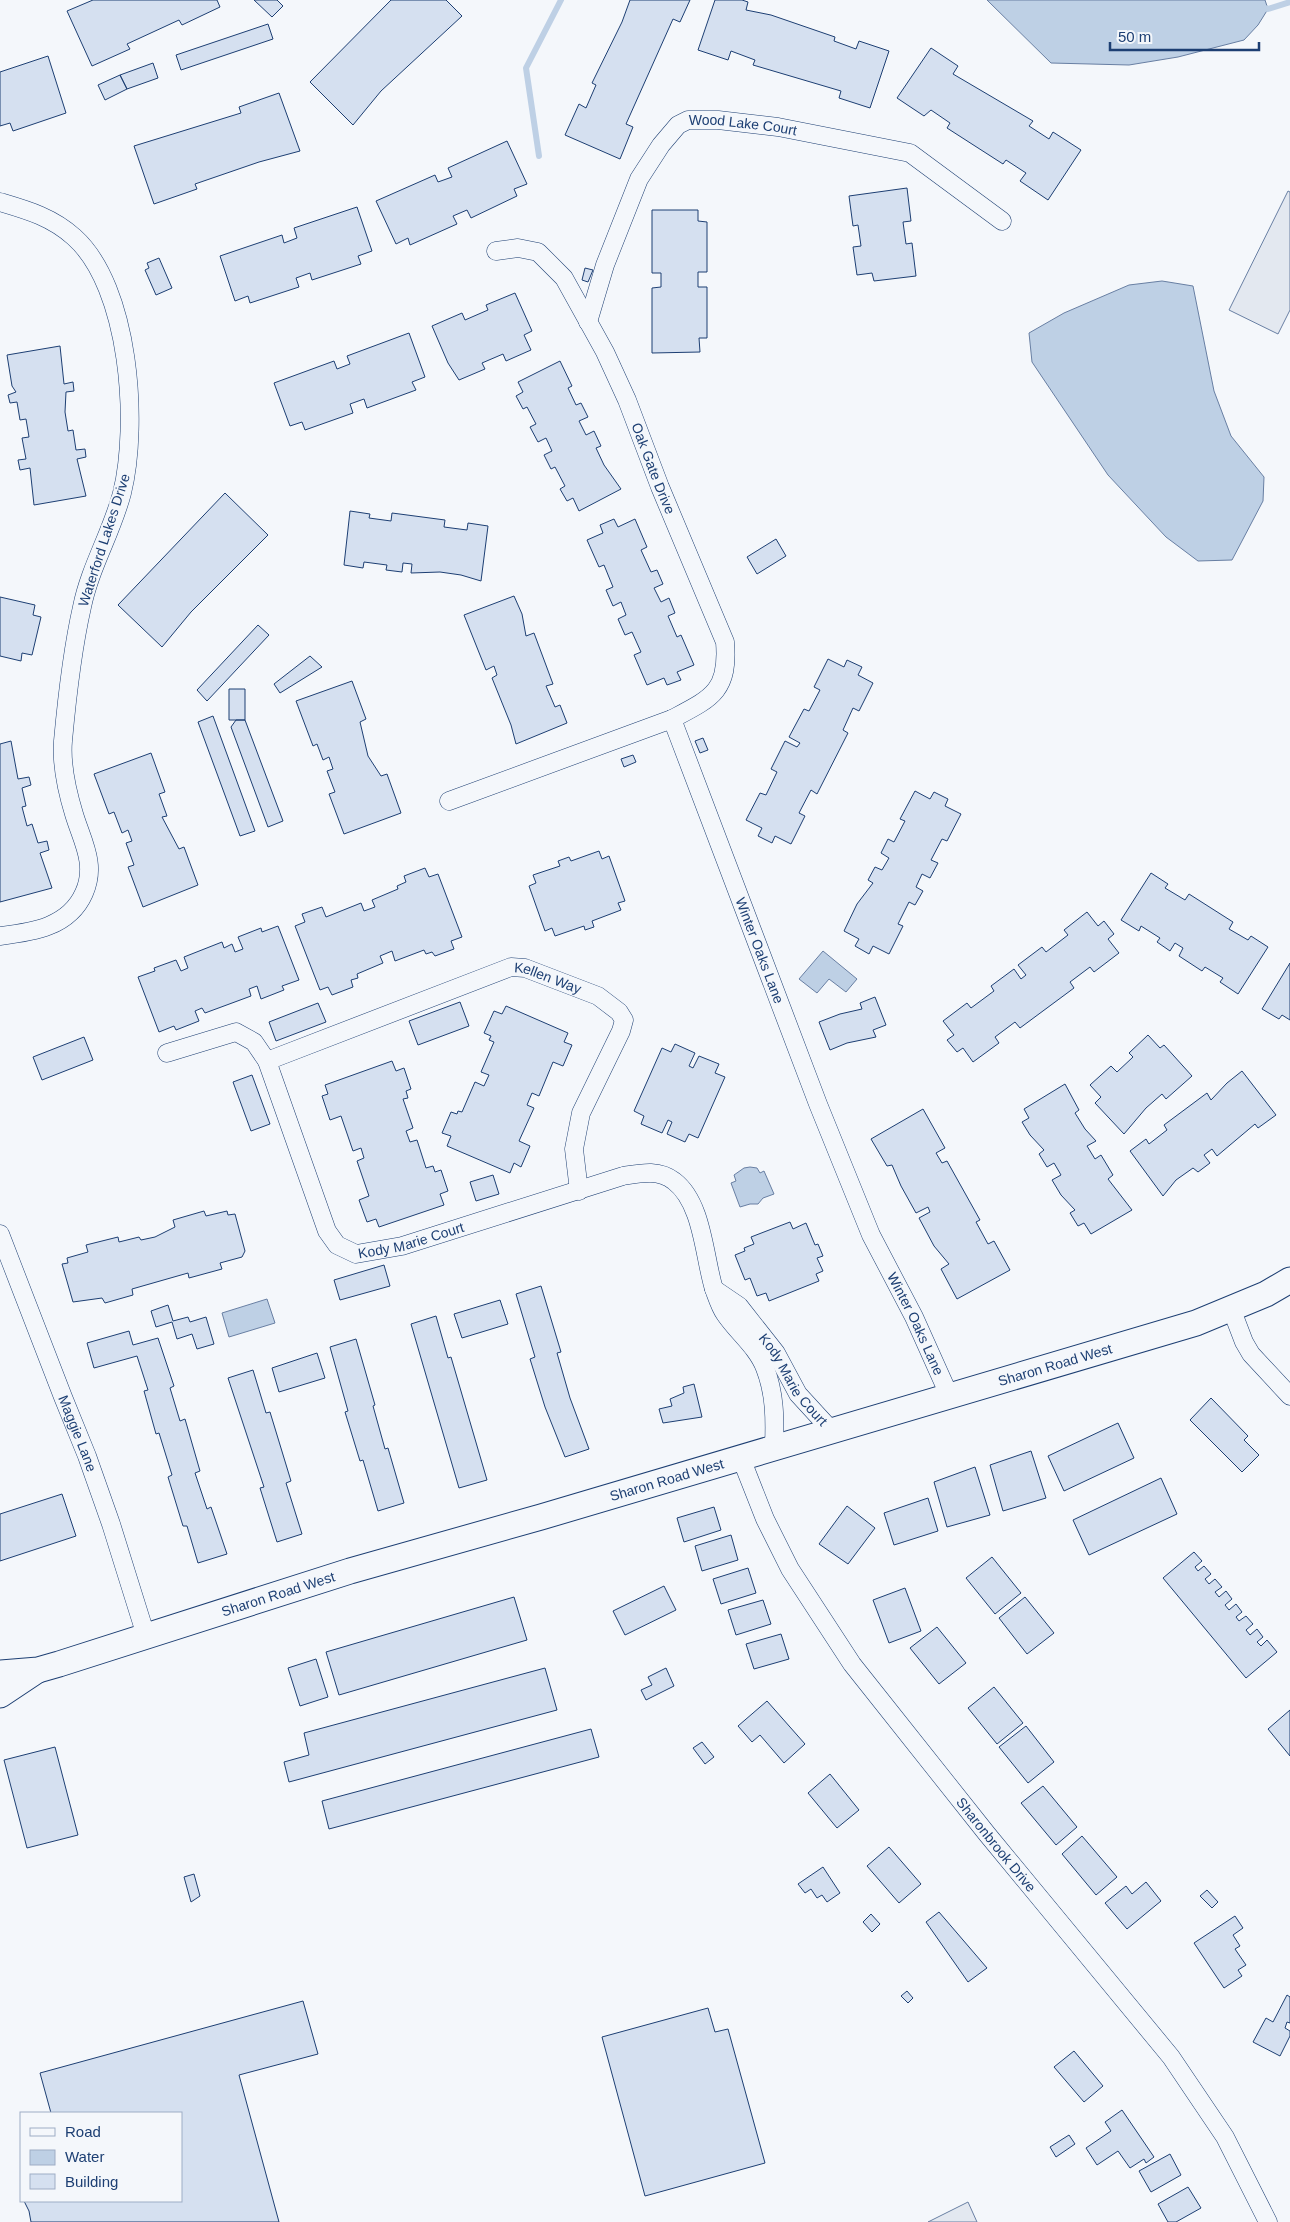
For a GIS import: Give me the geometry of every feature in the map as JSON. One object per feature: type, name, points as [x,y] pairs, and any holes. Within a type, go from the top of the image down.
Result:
[{"type":"main road","name":"Sharon Road West","points":[[0,1673],[38,1670],[350,1571],[741,1458],[774,1446],[1196,1322],[1266,1294],[1290,1280]]},
{"type":"main road","name":"Sharon Road West","points":[[0,1695],[38,1670]]},
{"type":"street","name":"Wood Lake Court","points":[[588,322],[605,265],[639,180],[661,145],[678,125],[688,120],[718,120],[778,127],[910,153],[1002,221]]},
{"type":"street","name":"Waterford Lakes Drive","points":[[0,202],[43,215],[54,221],[83,247],[101,275],[118,316],[126,365],[130,421],[129,458],[121,494],[95,562],[82,607],[62,744],[65,780],[74,815],[88,852],[90,871],[85,890],[71,912],[55,924],[32,932],[0,936]]},
{"type":"street","name":"Oak Gate Drive","points":[[496,251],[518,248],[538,252],[564,278],[605,352],[627,400],[660,487],[725,642],[727,664],[720,685],[704,702],[672,719]]},
{"type":"street","points":[[449,802],[672,719]]},
{"type":"street","name":"Winter Oaks Lane","points":[[672,719],[818,1104],[871,1235],[914,1318],[949,1396]]},
{"type":"street","name":"Kellen Way","points":[[267,1061],[511,967],[525,968],[598,996],[619,1012],[624,1020],[621,1031],[580,1113],[574,1149],[579,1191]]},
{"type":"street","name":"Kody Marie Court","points":[[168,1053],[236,1032],[254,1042],[267,1061],[327,1232],[336,1245],[356,1254],[402,1246],[624,1176],[647,1172],[662,1174],[675,1181],[695,1211],[714,1289],[724,1312],[750,1333],[754,1348],[773,1366],[831,1430]]},
{"type":"street","name":"Maggie Lane","points":[[0,1234],[87,1456],[114,1531],[146,1636]]},
{"type":"street","points":[[1231,1308],[1244,1342],[1251,1354],[1290,1396]]},
{"type":"street","name":"Kody Marie Court","points":[[773,1366],[772,1389],[776,1415],[774,1446]]},
{"type":"street","name":"Sharonbrook Drive","points":[[741,1458],[765,1519],[790,1569],[852,1664],[987,1834],[1171,2057],[1225,2137],[1268,2222]]},
{"type":"shaded area","points":[[1288,191],[1290,192],[1290,310],[1278,334],[1229,310]]},
{"type":"shaded area","points":[[968,2202],[977,2222],[928,2222]]},
{"type":"water","points":[[987,0],[1265,0],[1268,9],[1258,25],[1244,40],[1178,57],[1129,65],[1051,63]]},
{"type":"water","points":[[1162,281],[1193,286],[1214,391],[1231,436],[1264,477],[1263,501],[1232,560],[1198,561],[1166,537],[1108,475],[1032,362],[1029,333],[1064,313],[1129,285]]},
{"type":"water","points":[[823,951],[857,979],[846,992],[829,979],[817,993],[799,979]]},
{"type":"water","points":[[744,1168],[757,1168],[760,1173],[764,1171],[774,1194],[763,1198],[758,1204],[740,1207],[731,1183],[736,1181],[734,1175]]},
{"type":"water","points":[[267,1299],[275,1323],[229,1337],[222,1313]]},
{"type":"building","points":[[93,0],[217,0],[220,7],[182,25],[179,20],[127,44],[130,49],[92,66],[67,11]]},
{"type":"building","points":[[254,0],[277,0],[283,6],[272,17]]},
{"type":"building","points":[[391,0],[446,0],[462,16],[381,91],[353,125],[310,82]]},
{"type":"building","points":[[630,0],[690,0],[680,22],[673,19],[626,124],[633,127],[620,159],[565,135],[579,104],[586,108],[596,85],[592,83],[622,22]]},
{"type":"building","points":[[715,0],[742,0],[748,2],[746,10],[771,15],[835,37],[834,41],[856,49],[859,41],[889,51],[870,108],[839,98],[841,91],[753,65],[755,60],[731,51],[728,60],[698,50]]},
{"type":"building","points":[[268,24],[273,39],[181,70],[176,55]]},
{"type":"building","points":[[931,48],[958,66],[953,74],[1033,121],[1029,126],[1049,139],[1053,132],[1081,150],[1048,200],[1020,181],[1026,173],[1006,160],[1003,164],[947,128],[950,123],[931,110],[924,116],[897,98]]},
{"type":"building","points":[[48,56],[66,113],[13,131],[10,123],[0,126],[0,72]]},
{"type":"building","points":[[153,63],[158,78],[127,89],[120,75]]},
{"type":"building","points":[[120,75],[127,89],[105,100],[98,85]]},
{"type":"building","points":[[279,93],[300,151],[259,162],[195,184],[197,189],[154,204],[134,146],[241,113],[239,107]]},
{"type":"building","points":[[507,141],[527,184],[514,189],[517,196],[471,218],[467,210],[453,216],[457,224],[410,245],[408,238],[396,244],[376,201],[435,175],[438,182],[452,177],[448,168]]},
{"type":"building","points":[[907,188],[911,221],[903,222],[906,244],[912,243],[916,276],[874,281],[872,273],[857,275],[853,247],[861,246],[858,225],[853,226],[849,196]]},
{"type":"building","points":[[357,207],[372,251],[358,256],[361,264],[312,280],[310,273],[296,278],[299,287],[250,303],[248,296],[235,301],[220,256],[282,235],[284,243],[297,238],[294,228]]},
{"type":"building","points":[[652,210],[698,210],[698,221],[707,222],[707,272],[698,272],[698,287],[707,287],[707,338],[699,338],[700,352],[652,353],[652,288],[661,287],[661,273],[652,273]]},
{"type":"building","points":[[159,258],[172,288],[156,295],[145,270],[149,268],[147,263]]},
{"type":"building","points":[[585,268],[593,270],[588,282],[582,280]]},
{"type":"building","points":[[515,293],[532,331],[524,335],[531,350],[506,361],[503,354],[482,363],[485,369],[459,380],[448,363],[432,326],[462,313],[465,320],[488,310],[486,305]]},
{"type":"building","points":[[409,333],[425,377],[412,382],[416,390],[367,408],[364,399],[350,404],[353,413],[305,430],[302,422],[290,426],[274,383],[334,361],[337,369],[350,364],[347,356]]},
{"type":"building","points":[[60,346],[64,384],[73,382],[74,391],[66,392],[65,412],[68,431],[73,430],[76,450],[85,449],[86,457],[77,459],[86,496],[34,505],[30,468],[20,470],[18,460],[26,459],[22,438],[29,437],[26,419],[20,420],[17,402],[10,403],[8,395],[16,392],[12,386],[7,355]]},
{"type":"building","points":[[560,361],[572,386],[568,388],[576,405],[581,403],[588,417],[579,421],[586,435],[594,431],[601,446],[596,448],[604,465],[621,489],[579,511],[573,498],[567,501],[560,489],[565,486],[555,467],[551,469],[544,455],[552,451],[546,438],[538,442],[530,427],[536,424],[527,407],[523,409],[516,396],[523,392],[518,382]]},
{"type":"building","points":[[225,493],[268,535],[191,612],[162,647],[118,605]]},
{"type":"building","points":[[350,511],[370,514],[369,518],[391,521],[392,513],[445,520],[444,527],[467,530],[468,523],[488,526],[481,581],[461,575],[440,572],[411,573],[412,564],[403,563],[402,572],[386,570],[387,565],[364,562],[363,568],[344,565]]},
{"type":"building","points":[[614,519],[618,527],[635,519],[647,547],[641,550],[651,572],[657,570],[663,584],[654,588],[661,602],[669,598],[675,613],[668,616],[677,637],[681,635],[694,665],[677,672],[681,680],[667,685],[664,678],[647,685],[634,655],[641,652],[632,632],[625,635],[618,619],[626,615],[621,602],[613,606],[606,590],[613,587],[604,565],[599,567],[587,540],[603,533],[600,525]]},
{"type":"building","points":[[776,539],[786,556],[757,574],[747,557]]},
{"type":"building","points":[[514,596],[522,614],[526,636],[534,633],[553,684],[546,686],[555,707],[560,705],[567,723],[516,744],[511,725],[492,678],[497,675],[494,666],[486,670],[464,615]]},
{"type":"building","points":[[0,597],[35,605],[33,615],[41,617],[32,655],[22,653],[21,661],[0,656]]},
{"type":"building","points":[[258,625],[269,635],[207,701],[197,690]]},
{"type":"building","points":[[310,656],[322,667],[280,693],[274,684]]},
{"type":"building","points":[[828,659],[844,667],[847,660],[862,667],[858,675],[873,683],[859,711],[853,708],[843,730],[848,733],[817,794],[811,790],[799,813],[805,816],[791,844],[775,836],[772,843],[758,836],[762,828],[746,820],[760,793],[766,795],[777,772],[771,769],[785,741],[797,747],[800,743],[789,737],[804,709],[809,711],[820,690],[814,687]]},
{"type":"building","points":[[352,681],[366,719],[360,722],[368,756],[381,776],[387,774],[401,813],[344,834],[329,794],[335,792],[327,771],[333,769],[329,757],[323,760],[317,744],[313,746],[296,701]]},
{"type":"building","points":[[229,689],[245,689],[245,720],[229,720]]},
{"type":"building","points":[[213,716],[255,831],[240,836],[198,722]]},
{"type":"building","points":[[236,720],[245,720],[283,821],[268,827],[231,727]]},
{"type":"building","points":[[703,738],[708,750],[700,753],[695,741]]},
{"type":"building","points":[[11,741],[18,779],[29,777],[31,785],[22,788],[26,806],[22,807],[27,826],[32,824],[38,843],[47,841],[49,850],[40,853],[52,888],[0,902],[0,744]]},
{"type":"building","points":[[151,753],[165,792],[159,794],[167,816],[162,817],[179,849],[184,847],[198,885],[143,907],[128,867],[134,865],[126,843],[132,841],[128,830],[122,833],[114,812],[109,814],[94,774]]},
{"type":"building","points":[[633,755],[636,762],[624,767],[621,759]]},
{"type":"building","points":[[915,791],[930,799],[934,792],[948,799],[945,806],[961,814],[947,841],[942,839],[931,860],[938,863],[930,878],[922,874],[916,887],[923,891],[915,905],[909,902],[898,924],[903,926],[889,954],[873,946],[869,954],[855,946],[859,939],[844,931],[857,904],[873,883],[868,880],[875,867],[882,870],[889,858],[881,853],[888,839],[894,842],[905,821],[900,819]]},
{"type":"building","points":[[599,851],[602,859],[609,856],[625,901],[618,903],[621,910],[592,921],[594,927],[585,930],[584,926],[555,936],[552,928],[545,931],[529,886],[536,883],[533,875],[560,866],[558,861],[569,857],[571,861]]},
{"type":"building","points":[[425,868],[429,877],[438,874],[462,937],[451,941],[454,949],[435,956],[432,952],[426,954],[424,950],[395,961],[392,951],[380,956],[383,963],[357,974],[358,978],[351,980],[353,987],[332,995],[328,987],[320,990],[295,926],[305,922],[302,914],[322,907],[326,917],[361,903],[364,911],[375,907],[372,900],[398,889],[397,886],[406,882],[404,876]]},
{"type":"building","points":[[1151,873],[1168,884],[1165,888],[1185,900],[1189,894],[1233,922],[1229,929],[1248,940],[1251,936],[1268,947],[1238,994],[1220,982],[1223,978],[1205,967],[1202,971],[1179,956],[1183,948],[1175,943],[1170,951],[1157,942],[1160,938],[1141,926],[1139,931],[1121,920]]},
{"type":"building","points":[[1087,912],[1098,926],[1104,921],[1114,934],[1108,939],[1119,953],[1094,972],[1090,967],[1070,982],[1074,988],[1020,1028],[1015,1022],[995,1037],[999,1043],[973,1062],[963,1048],[957,1052],[947,1040],[954,1035],[943,1021],[967,1003],[971,1008],[994,991],[991,986],[1014,969],[1021,979],[1026,975],[1018,965],[1042,947],[1046,952],[1068,935],[1064,930]]},
{"type":"building","points":[[278,926],[299,980],[282,986],[284,990],[261,999],[257,986],[249,989],[251,996],[205,1013],[202,1008],[195,1011],[199,1021],[176,1030],[174,1026],[159,1032],[138,977],[155,971],[154,968],[176,960],[181,971],[188,968],[184,957],[222,942],[224,948],[232,944],[235,952],[243,949],[238,937],[261,928],[262,932]]},
{"type":"building","points":[[1290,963],[1290,1020],[1282,1015],[1279,1019],[1262,1009]]},
{"type":"building","points":[[875,997],[886,1025],[873,1030],[876,1037],[847,1043],[830,1050],[819,1022],[840,1014],[862,1009],[860,1003]]},
{"type":"building","points":[[460,1002],[469,1026],[418,1045],[409,1021]]},
{"type":"building","points":[[318,1003],[326,1022],[276,1041],[269,1022]]},
{"type":"building","points":[[506,1006],[568,1033],[564,1042],[572,1045],[563,1066],[553,1062],[539,1096],[532,1093],[527,1105],[534,1108],[519,1141],[530,1146],[521,1167],[514,1163],[510,1173],[447,1146],[451,1136],[442,1133],[451,1112],[457,1114],[458,1111],[462,1112],[475,1082],[484,1086],[489,1075],[481,1072],[494,1042],[489,1040],[491,1036],[484,1033],[494,1011],[502,1014]]},
{"type":"building","points":[[1148,1035],[1160,1048],[1164,1045],[1192,1076],[1166,1099],[1162,1094],[1146,1108],[1124,1134],[1095,1103],[1101,1097],[1090,1085],[1111,1066],[1117,1072],[1133,1057],[1129,1053]]},
{"type":"building","points":[[84,1037],[93,1060],[42,1080],[33,1057]]},
{"type":"building","points":[[675,1044],[695,1053],[689,1066],[693,1068],[699,1056],[719,1064],[715,1073],[725,1077],[698,1138],[689,1134],[685,1142],[667,1134],[672,1122],[668,1120],[662,1133],[641,1124],[644,1116],[634,1111],[662,1048],[671,1052]]},
{"type":"building","points":[[392,1061],[396,1071],[404,1068],[411,1089],[406,1091],[408,1098],[403,1099],[413,1128],[406,1131],[410,1142],[417,1140],[426,1168],[433,1166],[435,1172],[441,1170],[448,1191],[440,1194],[444,1205],[379,1227],[376,1219],[367,1222],[359,1200],[369,1196],[357,1161],[364,1158],[361,1148],[353,1151],[341,1116],[330,1120],[322,1096],[328,1094],[325,1085]]},
{"type":"building","points":[[1242,1071],[1276,1115],[1258,1128],[1255,1124],[1217,1156],[1212,1149],[1204,1155],[1210,1163],[1198,1172],[1193,1168],[1176,1180],[1163,1196],[1130,1151],[1146,1139],[1149,1144],[1167,1130],[1164,1125],[1207,1093],[1211,1100]]},
{"type":"building","points":[[252,1075],[270,1124],[251,1131],[233,1082]]},
{"type":"building","points":[[1065,1084],[1079,1110],[1075,1113],[1085,1129],[1096,1141],[1087,1146],[1095,1159],[1101,1155],[1113,1175],[1108,1179],[1132,1210],[1091,1234],[1084,1223],[1078,1226],[1070,1213],[1075,1210],[1061,1195],[1052,1180],[1061,1175],[1054,1163],[1047,1167],[1039,1154],[1044,1150],[1030,1135],[1022,1122],[1029,1118],[1024,1109]]},
{"type":"building","points":[[923,1109],[945,1148],[936,1153],[942,1163],[947,1161],[980,1220],[976,1222],[988,1244],[994,1241],[1010,1270],[957,1299],[941,1269],[949,1264],[934,1246],[919,1218],[930,1212],[928,1207],[916,1213],[892,1165],[887,1166],[871,1139]]},
{"type":"building","points":[[493,1175],[499,1194],[476,1201],[470,1182]]},
{"type":"building","points":[[204,1211],[206,1216],[227,1211],[228,1215],[235,1214],[245,1251],[242,1257],[220,1263],[222,1269],[189,1278],[188,1273],[132,1289],[133,1295],[105,1303],[102,1298],[73,1302],[62,1264],[68,1263],[67,1258],[88,1252],[86,1245],[118,1237],[119,1242],[139,1237],[141,1240],[155,1237],[175,1227],[173,1220]]},
{"type":"building","points":[[790,1222],[793,1229],[806,1223],[815,1245],[818,1244],[823,1256],[817,1258],[823,1271],[816,1274],[819,1281],[769,1301],[766,1293],[757,1296],[750,1278],[745,1280],[735,1255],[745,1251],[744,1248],[754,1244],[751,1237]]},
{"type":"building","points":[[384,1265],[390,1286],[340,1300],[334,1280]]},
{"type":"building","points":[[541,1286],[561,1352],[557,1353],[570,1398],[589,1449],[565,1457],[545,1407],[530,1359],[535,1357],[516,1294]]},
{"type":"building","points":[[500,1300],[508,1324],[462,1338],[454,1314]]},
{"type":"building","points":[[168,1305],[173,1321],[188,1317],[190,1322],[206,1317],[214,1344],[197,1349],[192,1334],[177,1339],[172,1322],[156,1327],[151,1311]]},
{"type":"building","points":[[436,1316],[448,1358],[451,1357],[487,1480],[459,1488],[411,1324]]},
{"type":"building","points":[[129,1331],[133,1345],[158,1338],[174,1386],[170,1388],[180,1421],[185,1419],[200,1471],[195,1473],[207,1509],[211,1507],[227,1554],[198,1563],[187,1526],[183,1526],[168,1477],[172,1475],[159,1433],[156,1434],[144,1391],[148,1390],[137,1356],[94,1368],[87,1343]]},
{"type":"building","points":[[356,1339],[375,1405],[373,1406],[385,1449],[388,1448],[404,1503],[378,1511],[363,1460],[360,1461],[345,1412],[348,1411],[330,1347]]},
{"type":"building","points":[[317,1353],[325,1378],[279,1392],[272,1368]]},
{"type":"building","points":[[253,1370],[266,1413],[270,1412],[291,1481],[286,1483],[302,1534],[277,1542],[260,1488],[264,1487],[228,1378]]},
{"type":"building","points":[[694,1384],[702,1417],[663,1423],[659,1409],[672,1406],[670,1399],[684,1393],[683,1387]]},
{"type":"building","points":[[1211,1398],[1248,1436],[1244,1440],[1259,1455],[1242,1472],[1190,1420]]},
{"type":"building","points":[[1118,1423],[1134,1458],[1064,1491],[1048,1456]]},
{"type":"building","points":[[1031,1451],[1046,1498],[1003,1511],[990,1465]]},
{"type":"building","points":[[975,1467],[990,1515],[947,1527],[934,1482]]},
{"type":"building","points":[[1161,1478],[1177,1514],[1089,1555],[1073,1520]]},
{"type":"building","points":[[62,1494],[76,1536],[0,1561],[0,1514]]},
{"type":"building","points":[[928,1498],[938,1531],[894,1545],[884,1513]]},
{"type":"building","points":[[847,1506],[875,1528],[848,1564],[819,1544]]},
{"type":"building","points":[[714,1507],[721,1530],[684,1542],[677,1518]]},
{"type":"building","points":[[731,1535],[738,1560],[702,1571],[695,1546]]},
{"type":"building","points":[[1194,1552],[1202,1561],[1195,1567],[1198,1571],[1204,1566],[1211,1574],[1205,1579],[1209,1584],[1215,1579],[1222,1587],[1215,1592],[1219,1597],[1226,1591],[1232,1599],[1225,1605],[1229,1610],[1236,1604],[1242,1612],[1236,1617],[1239,1621],[1246,1616],[1253,1624],[1246,1630],[1250,1635],[1257,1629],[1263,1637],[1257,1642],[1261,1646],[1267,1640],[1277,1652],[1246,1678],[1163,1578]]},
{"type":"building","points":[[992,1557],[1021,1593],[995,1614],[966,1578]]},
{"type":"building","points":[[748,1568],[756,1593],[721,1604],[713,1579]]},
{"type":"building","points":[[664,1586],[676,1610],[625,1635],[613,1611]]},
{"type":"building","points":[[905,1588],[921,1631],[889,1643],[873,1600]]},
{"type":"building","points":[[514,1597],[527,1640],[339,1695],[326,1652]]},
{"type":"building","points":[[1025,1597],[1054,1633],[1027,1654],[999,1618]]},
{"type":"building","points":[[763,1600],[771,1624],[736,1635],[728,1610]]},
{"type":"building","points":[[937,1627],[966,1663],[939,1684],[910,1648]]},
{"type":"building","points":[[781,1634],[789,1659],[754,1669],[746,1644]]},
{"type":"building","points":[[316,1659],[328,1697],[300,1706],[288,1668]]},
{"type":"building","points":[[545,1668],[557,1710],[289,1782],[284,1762],[309,1755],[304,1733]]},
{"type":"building","points":[[666,1668],[674,1686],[646,1700],[641,1690],[652,1685],[648,1677]]},
{"type":"building","points":[[994,1687],[1023,1723],[997,1744],[968,1708]]},
{"type":"building","points":[[767,1701],[805,1744],[784,1763],[760,1735],[752,1742],[738,1726]]},
{"type":"building","points":[[1290,1710],[1290,1756],[1268,1729]]},
{"type":"building","points":[[1026,1726],[1054,1762],[1028,1783],[999,1747]]},
{"type":"building","points":[[591,1729],[599,1757],[329,1829],[322,1801]]},
{"type":"building","points":[[702,1742],[714,1757],[705,1764],[693,1748]]},
{"type":"building","points":[[55,1747],[78,1835],[27,1848],[4,1760]]},
{"type":"building","points":[[830,1774],[859,1810],[837,1828],[808,1793]]},
{"type":"building","points":[[1043,1786],[1077,1827],[1056,1845],[1021,1803]]},
{"type":"building","points":[[1082,1836],[1117,1877],[1096,1895],[1062,1854]]},
{"type":"building","points":[[889,1847],[921,1884],[899,1903],[867,1866]]},
{"type":"building","points":[[823,1867],[840,1893],[827,1902],[822,1895],[817,1898],[811,1889],[805,1893],[798,1884]]},
{"type":"building","points":[[194,1874],[200,1896],[191,1902],[184,1877]]},
{"type":"building","points":[[1146,1882],[1161,1901],[1127,1929],[1105,1903],[1126,1886],[1132,1894]]},
{"type":"building","points":[[1207,1890],[1218,1902],[1212,1908],[1200,1896]]},
{"type":"building","points":[[939,1912],[987,1968],[968,1982],[926,1922]]},
{"type":"building","points":[[871,1914],[880,1924],[872,1932],[863,1922]]},
{"type":"building","points":[[1235,1916],[1243,1928],[1233,1935],[1240,1946],[1235,1949],[1246,1965],[1238,1970],[1242,1976],[1224,1988],[1194,1943]]},
{"type":"building","points":[[907,1991],[913,1998],[908,2003],[901,1996]]},
{"type":"building","points":[[1287,1995],[1290,1997],[1290,2023],[1287,2022],[1285,2028],[1290,2031],[1290,2036],[1280,2056],[1253,2042],[1266,2018],[1273,2022]]},
{"type":"building","points":[[303,2001],[318,2054],[239,2075],[279,2222],[31,2222],[24,2202],[182,2202],[182,2112],[51,2112],[40,2073]]},
{"type":"building","points":[[708,2008],[715,2032],[728,2029],[765,2163],[645,2196],[602,2037]]},
{"type":"building","points":[[1074,2051],[1103,2086],[1084,2102],[1054,2067]]},
{"type":"building","points":[[1122,2110],[1154,2157],[1146,2163],[1144,2159],[1130,2168],[1118,2151],[1097,2165],[1086,2148],[1111,2131],[1105,2122]]},
{"type":"building","points":[[1069,2135],[1075,2144],[1056,2157],[1050,2147]]},
{"type":"building","points":[[1170,2154],[1181,2175],[1151,2192],[1139,2171]]},
{"type":"building","points":[[1188,2187],[1201,2208],[1176,2222],[1168,2222],[1158,2204]]},
{"type":"waterway","points":[[539,156],[526,68],[561,0]]},
{"type":"waterway","points":[[1260,7],[1268,9],[1290,2]]}]
